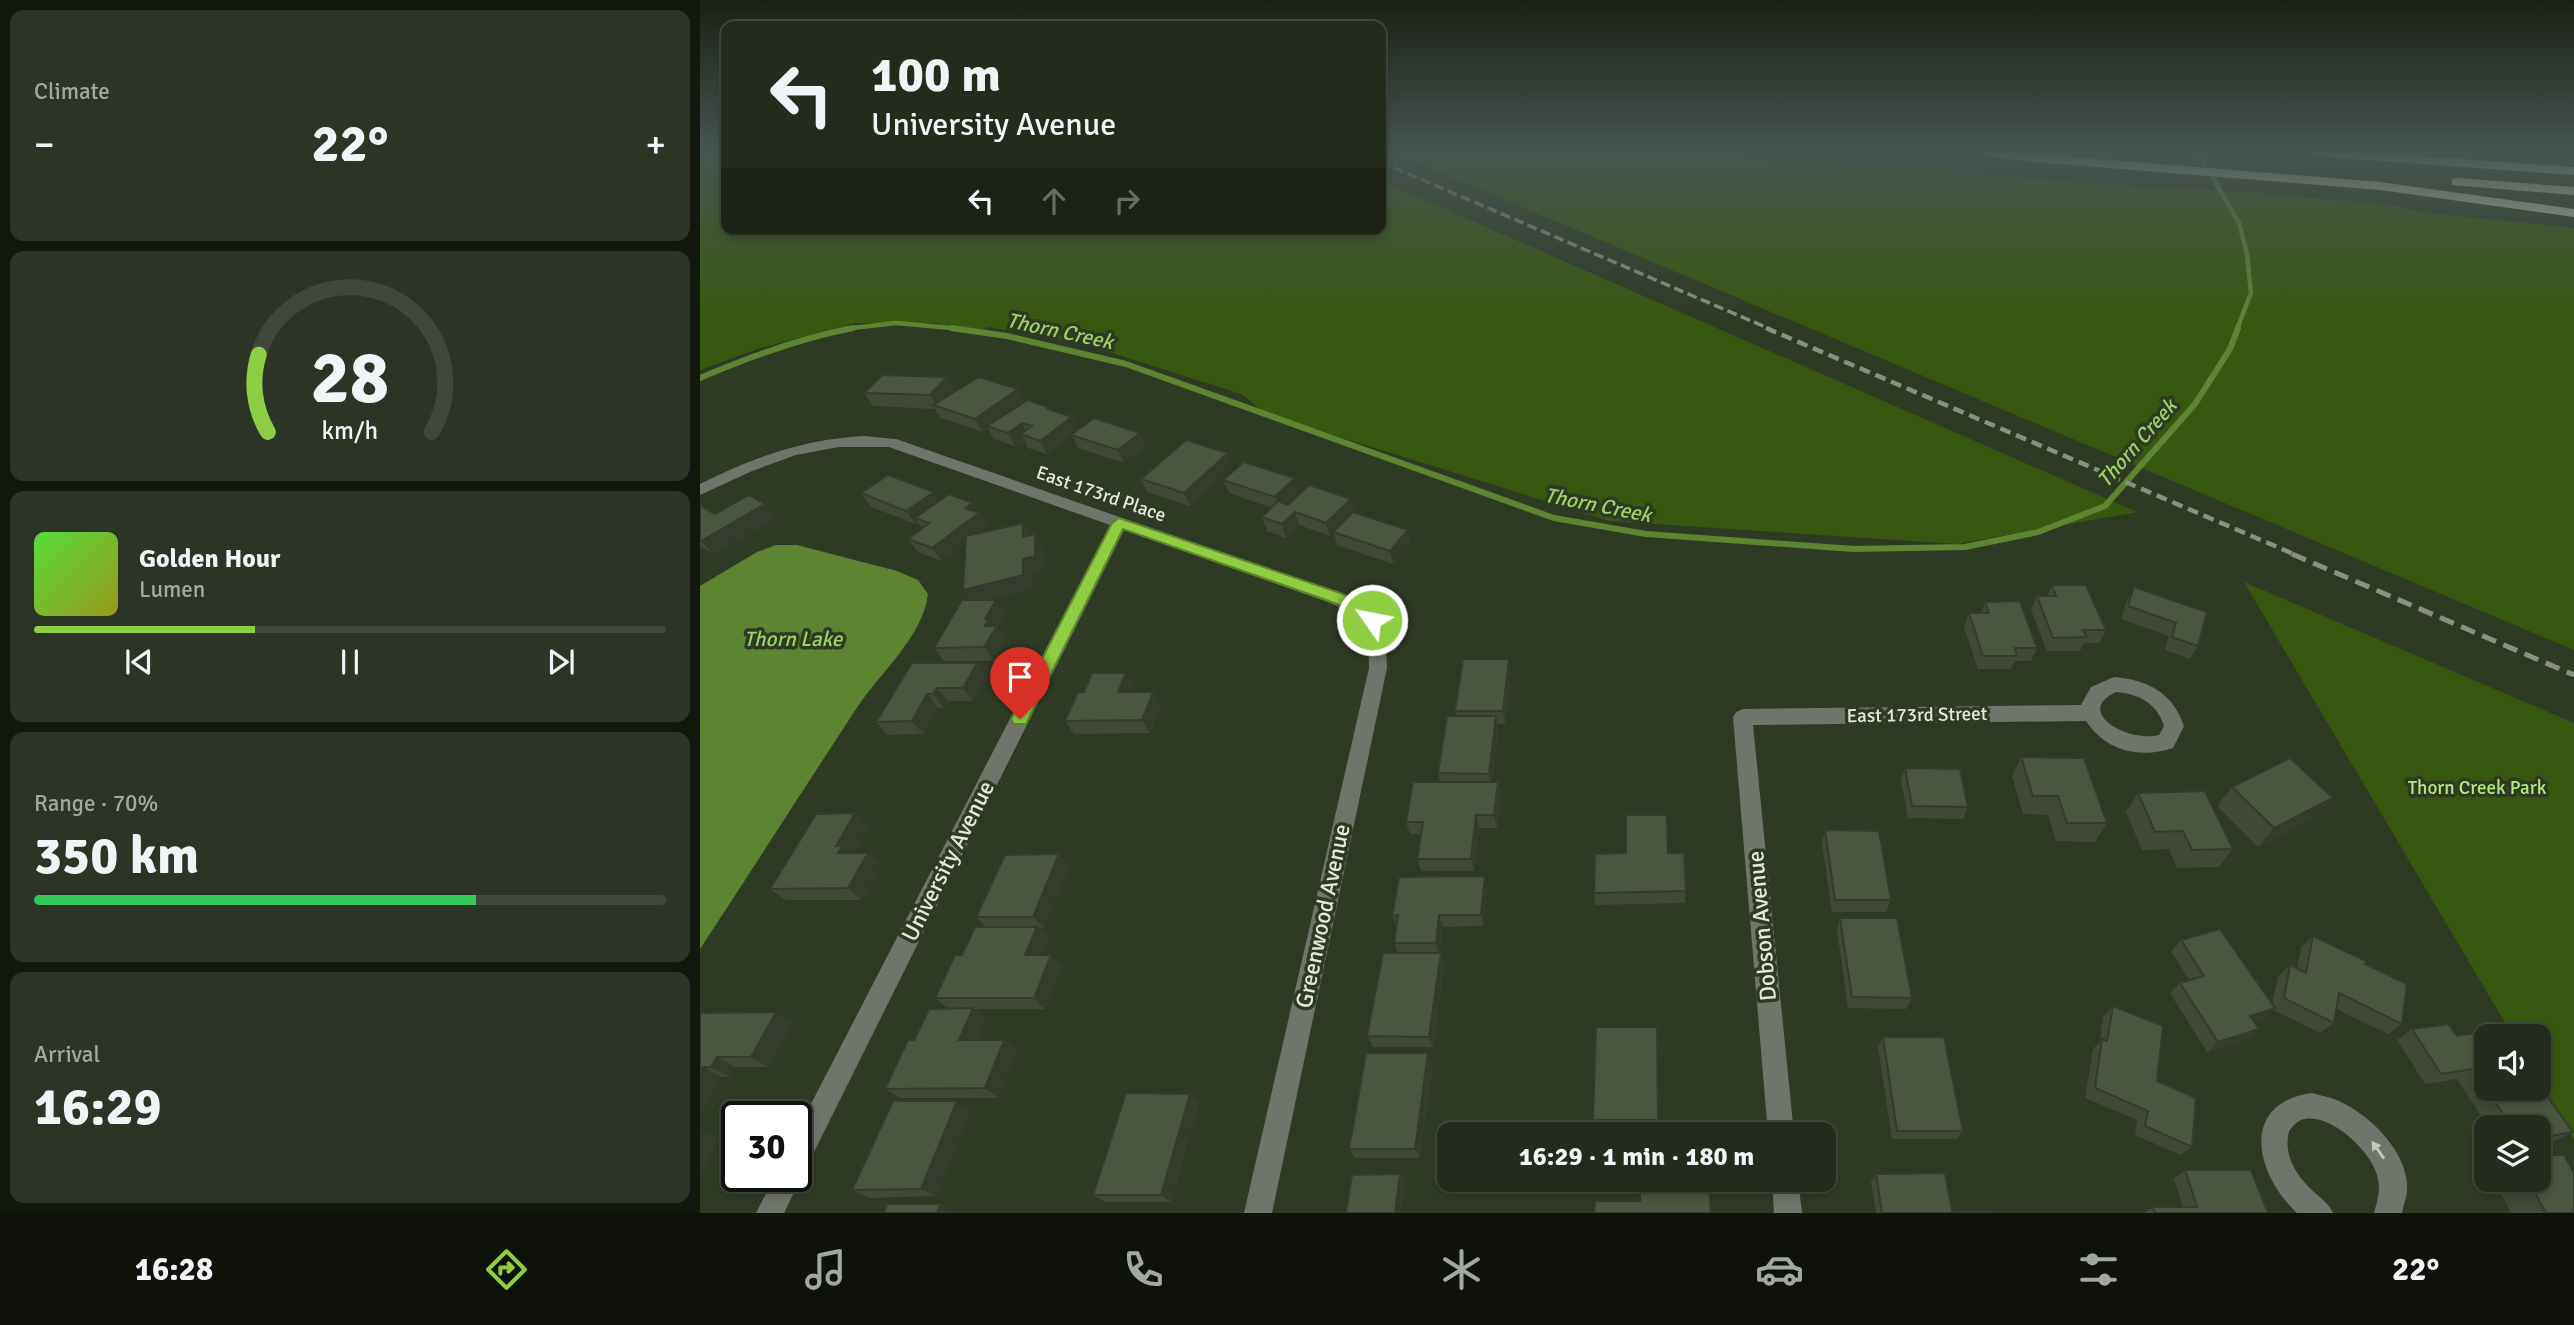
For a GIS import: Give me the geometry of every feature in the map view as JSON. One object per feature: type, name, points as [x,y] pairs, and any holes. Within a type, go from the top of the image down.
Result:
[{"type":"highway","points":[[2546,209],[2574,213]]},
{"type":"street","name":"East 173rd Place","points":[[700,490],[760,460],[807,446],[848,441],[891,442],[1334,597],[1356,606],[1372,620]]},
{"type":"street","name":"University Avenue","points":[[812,1129],[1119,523]]},
{"type":"street","name":"Greenwood Avenue","points":[[1258,1213],[1378,668],[1378,636],[1372,620]]},
{"type":"street","name":"East 173rd Street","points":[[1743,717],[2091,713]]},
{"type":"street","name":"Dobson Avenue","points":[[1743,717],[1780,1122]]},
{"type":"street","points":[[2319,1213],[2295,1192],[2281,1172],[2274,1152],[2274,1134],[2280,1119],[2291,1110],[2307,1106],[2326,1109],[2345,1117],[2363,1130],[2378,1148],[2389,1167],[2395,1187],[2393,1204],[2388,1213]]},
{"type":"street","points":[[770,1213],[781,1192]]},
{"type":"street","points":[[1786,1192],[1788,1213]]},
{"type":"green space","points":[[700,209],[721,209],[721,235],[1386,235],[1386,209],[1444,209],[2137,512],[1957,544],[1609,521],[1266,414],[1241,394],[1081,343],[989,327],[979,331],[935,323],[855,323],[760,348],[700,370]]},
{"type":"green space","points":[[1526,209],[2405,209],[2574,228],[2574,650]]},
{"type":"green space","name":"Thorn Creek Park","points":[[2244,582],[2574,723],[2574,1140],[2551,1101],[2551,1024],[2506,1024]]},
{"type":"water","name":"Thorn Lake","points":[[776,545],[797,545],[897,571],[918,580],[928,594],[910,639],[858,706],[700,949],[700,586],[757,552]]},
{"type":"building","points":[[882,375],[947,377],[930,395],[864,393]]},
{"type":"building","points":[[979,377],[1018,389],[975,419],[933,405]]},
{"type":"building","points":[[1028,400],[1072,417],[1040,441],[1021,434],[1032,426],[1022,423],[1008,433],[987,426]]},
{"type":"building","points":[[1094,418],[1140,433],[1118,450],[1071,435]]},
{"type":"building","points":[[1186,440],[1228,453],[1184,493],[1141,479]]},
{"type":"building","points":[[1244,462],[1295,478],[1275,497],[1223,480]]},
{"type":"building","points":[[888,475],[934,492],[906,511],[861,493]]},
{"type":"building","points":[[1309,485],[1351,499],[1326,523],[1295,512],[1282,524],[1262,517],[1278,501],[1288,505]]},
{"type":"building","points":[[949,494],[973,503],[965,508],[979,513],[932,548],[908,539],[929,523],[915,518]]},
{"type":"building","points":[[749,495],[765,504],[700,540],[700,505],[715,514]]},
{"type":"building","points":[[1353,512],[1408,530],[1390,551],[1333,532]]},
{"type":"building","points":[[1023,523],[1023,537],[1035,534],[1035,556],[1023,559],[1023,575],[963,590],[966,536]]},
{"type":"building","points":[[2052,585],[2086,585],[2106,630],[2083,630],[2087,637],[2053,638],[2037,596],[2056,596]]},
{"type":"building","points":[[2134,587],[2207,612],[2198,646],[2172,637],[2176,623],[2128,606]]},
{"type":"building","points":[[962,600],[996,600],[985,619],[989,619],[985,626],[997,626],[984,647],[934,648]]},
{"type":"building","points":[[2020,601],[2037,648],[2015,648],[2017,656],[1983,656],[1969,613],[1989,613],[1985,602]]},
{"type":"building","points":[[1463,659],[1509,659],[1503,711],[1455,711]]},
{"type":"building","points":[[912,663],[977,663],[963,688],[937,688],[933,694],[927,694],[912,721],[876,722]]},
{"type":"building","points":[[1092,673],[1126,673],[1118,692],[1153,692],[1142,720],[1065,721],[1078,692],[1084,692]]},
{"type":"building","points":[[1447,716],[1496,716],[1489,774],[1438,773]]},
{"type":"building","points":[[2021,757],[2084,758],[2107,823],[2067,823],[2058,796],[2033,796]]},
{"type":"building","points":[[2290,758],[2333,798],[2274,828],[2232,787]]},
{"type":"building","points":[[1905,768],[1960,769],[1968,807],[1912,806]]},
{"type":"building","points":[[1413,782],[1498,782],[1494,815],[1476,815],[1471,859],[1417,859],[1423,822],[1406,822]]},
{"type":"building","points":[[2205,791],[2233,849],[2192,850],[2183,831],[2155,832],[2138,793]]},
{"type":"building","points":[[855,813],[836,846],[843,845],[838,853],[868,853],[848,888],[770,889],[816,814]]},
{"type":"building","points":[[1626,815],[1667,815],[1668,853],[1684,853],[1686,891],[1594,893],[1595,854],[1626,853]]},
{"type":"building","points":[[1825,830],[1879,831],[1891,900],[1835,900]]},
{"type":"building","points":[[1059,854],[1033,917],[976,917],[1005,855]]},
{"type":"building","points":[[1485,876],[1481,915],[1439,915],[1436,943],[1394,943],[1398,915],[1392,916],[1399,877]]},
{"type":"building","points":[[1840,918],[1897,918],[1912,998],[1852,997]]},
{"type":"building","points":[[975,927],[1037,927],[1025,955],[1051,955],[1034,998],[935,998],[955,955],[962,955]]},
{"type":"building","points":[[2220,929],[2275,1008],[2250,1016],[2259,1029],[2218,1042],[2180,983],[2204,976],[2181,940]]},
{"type":"building","points":[[2313,936],[2407,984],[2402,1024],[2339,993],[2334,1023],[2284,998],[2290,965],[2306,973]]},
{"type":"building","points":[[1383,953],[1441,953],[1429,1037],[1367,1036]]},
{"type":"building","points":[[2113,1006],[2163,1026],[2157,1081],[2196,1098],[2192,1147],[2145,1126],[2148,1111],[2095,1088],[2102,1039],[2107,1041]]},
{"type":"building","points":[[973,1008],[959,1040],[1004,1040],[985,1088],[885,1089],[908,1040],[914,1040],[929,1009]]},
{"type":"building","points":[[776,1012],[751,1057],[717,1057],[711,1067],[703,1067],[700,1072],[700,1013]]},
{"type":"building","points":[[2448,1024],[2457,1036],[2474,1033],[2474,1070],[2441,1074],[2412,1029]]},
{"type":"building","points":[[1596,1027],[1657,1027],[1658,1120],[1593,1120]]},
{"type":"building","points":[[1883,1037],[1944,1037],[1963,1131],[1897,1131]]},
{"type":"building","points":[[1366,1053],[1428,1053],[1415,1149],[1349,1149]]},
{"type":"building","points":[[1126,1093],[1190,1094],[1161,1195],[1093,1195]]},
{"type":"building","points":[[893,1101],[957,1101],[921,1189],[852,1190]]},
{"type":"building","points":[[2495,1101],[2551,1101],[2573,1132],[2551,1136],[2551,1115],[2504,1115]]},
{"type":"building","points":[[2551,1155],[2564,1155],[2574,1173],[2574,1213],[2546,1213],[2535,1192],[2551,1192]]},
{"type":"building","points":[[2185,1170],[2251,1170],[2268,1213],[2155,1213],[2153,1207],[2197,1207]]},
{"type":"building","points":[[1945,1173],[1952,1211],[1993,1213],[1882,1213],[1876,1174]]},
{"type":"building","points":[[1400,1174],[1395,1213],[1346,1213],[1352,1175]]},
{"type":"building","points":[[1640,1192],[1710,1192],[1711,1213],[1594,1213],[1595,1201],[1640,1201]]},
{"type":"building","points":[[887,1204],[941,1204],[937,1213],[884,1213]]},
{"type":"waterway","name":"Thorn Creek","points":[[2231,209],[2239,223],[2247,254],[2251,293],[2237,329]]},
{"type":"waterway","name":"Thorn Creek","points":[[844,329],[896,323],[963,329]]},
{"type":"waterway","name":"Thorn Creek","points":[[700,378],[775,349],[853,328]]},
{"type":"waterway","name":"Thorn Creek","points":[[951,328],[1007,336],[1126,364],[1554,518],[1646,534],[1854,549],[1965,547],[2038,532],[2105,506],[2195,404],[2230,349],[2238,328]]},
{"type":"railway","points":[[1490,209],[1770,329]]},
{"type":"railway","points":[[1766,328],[2296,555]]},
{"type":"railway","points":[[2292,554],[2574,675]]},
{"type":"route","points":[[1020,719],[1119,523],[1334,597],[1356,606],[1372,620]]}]
